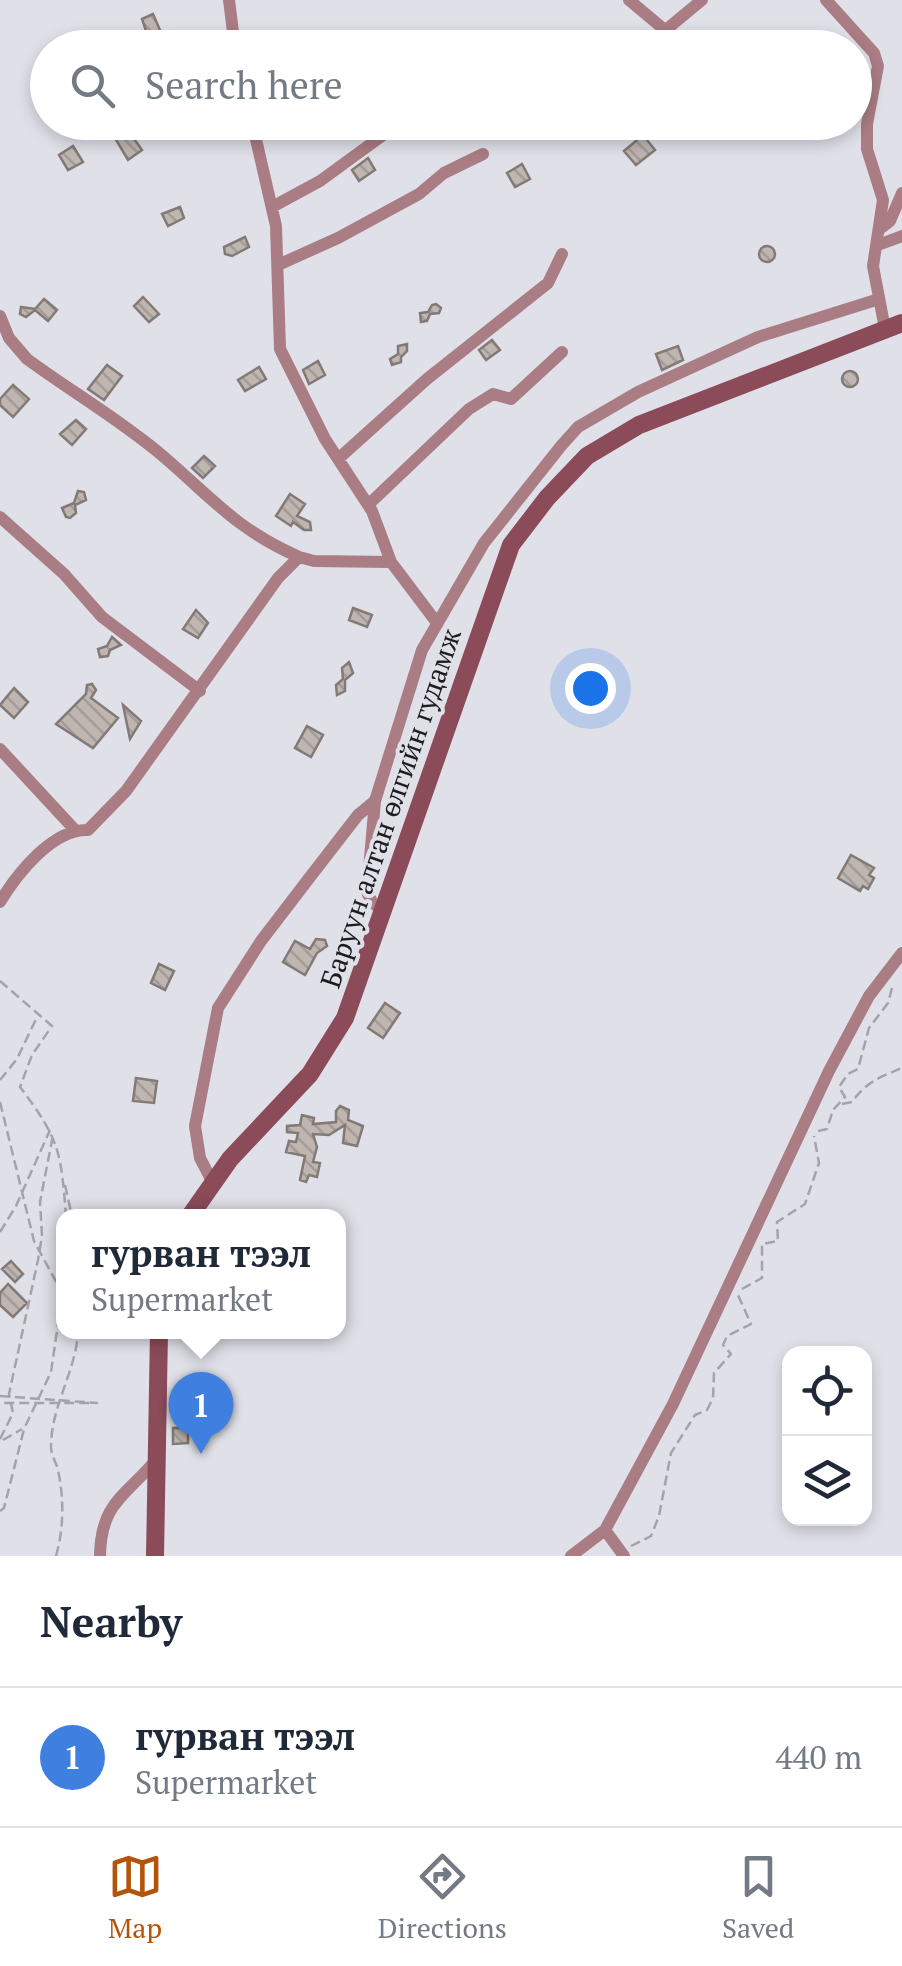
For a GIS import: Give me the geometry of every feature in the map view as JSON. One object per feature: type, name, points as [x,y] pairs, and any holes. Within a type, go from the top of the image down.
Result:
[{"type":"main road","name":"Баруун алтан өлгийн гудамж","points":[[195,1209],[230,1159],[310,1074],[345,1018],[512,546],[547,498],[587,456],[640,425],[894,326]]},
{"type":"main road","points":[[154,1556],[158,1339]]},
{"type":"street","points":[[229,0],[233,30]]},
{"type":"street","points":[[629,0],[665,30]]},
{"type":"street","points":[[667,30],[702,0]]},
{"type":"street","points":[[826,0],[853,30]]},
{"type":"street","points":[[872,51],[878,66],[872,95]]},
{"type":"street","points":[[256,140],[276,226],[280,349],[300,394],[368,505],[391,562],[436,623]]},
{"type":"street","points":[[272,207],[320,180],[377,140]]},
{"type":"street","points":[[867,140],[880,186],[881,228],[874,266],[880,298],[894,326]]},
{"type":"street","points":[[278,265],[338,238],[419,194],[444,173],[483,154]]},
{"type":"street","points":[[881,228],[890,221],[902,193]]},
{"type":"street","points":[[878,245],[902,236]]},
{"type":"street","points":[[338,459],[427,378],[548,283],[562,254]]},
{"type":"street","points":[[383,910],[366,892],[375,801],[422,650],[512,503],[578,427],[638,392],[758,337],[880,298]]},
{"type":"street","points":[[0,316],[9,338],[27,359],[165,458],[216,508],[245,529],[314,561],[391,562]]},
{"type":"street","points":[[368,505],[470,409],[493,394],[511,399],[562,352]]},
{"type":"street","points":[[0,517],[64,574],[102,617],[200,691]]},
{"type":"street","points":[[0,902],[12,883],[52,843],[75,830],[88,830],[126,791],[278,578],[299,557]]},
{"type":"street","points":[[0,750],[75,830]]},
{"type":"street","points":[[212,1183],[200,1158],[195,1126],[218,1008],[310,877],[358,814],[375,801]]},
{"type":"street","points":[[571,1556],[605,1530],[680,1388],[837,1056],[869,996],[902,953]]},
{"type":"street","points":[[100,1556],[104,1519],[156,1460]]},
{"type":"street","points":[[605,1530],[622,1554]]},
{"type":"path","points":[[0,981],[52,1026],[32,1055],[20,1087],[53,1135],[61,1158],[65,1209]]},
{"type":"path","points":[[622,1554],[652,1536],[672,1453],[695,1415],[707,1410],[713,1398],[714,1373],[731,1354],[723,1344],[726,1336],[751,1324],[738,1294],[762,1278],[762,1244],[778,1240],[777,1222],[805,1204],[819,1163],[814,1132],[827,1129],[833,1110],[845,1098],[839,1087],[858,1068],[869,1028],[888,1003],[894,982]]},
{"type":"path","points":[[0,1080],[16,1059],[38,1015]]},
{"type":"path","points":[[841,1103],[852,1102],[869,1082],[902,1068]]},
{"type":"path","points":[[0,1102],[20,1195],[37,1250],[56,1281]]},
{"type":"path","points":[[0,1232],[50,1129]]},
{"type":"path","points":[[0,1440],[13,1413],[9,1394],[42,1236],[40,1202],[53,1135]]},
{"type":"path","points":[[63,1179],[70,1209]]},
{"type":"path","points":[[2,1509],[24,1428],[51,1372],[56,1339]]},
{"type":"path","points":[[56,1556],[63,1526],[58,1470],[51,1444],[59,1404],[74,1365],[77,1339]]},
{"type":"path","points":[[0,1396],[98,1403],[0,1403]]},
{"type":"path","points":[[0,1440],[24,1428]]},
{"type":"path","points":[[0,1497],[2,1509]]},
{"type":"building","points":[[153,14],[160,30],[146,30],[142,19]]},
{"type":"building","points":[[116,140],[135,140],[142,150],[128,160]]},
{"type":"building","points":[[637,140],[647,140],[655,150],[636,165],[624,151]]},
{"type":"building","points":[[73,146],[83,162],[68,170],[59,155]]},
{"type":"building","points":[[368,158],[375,170],[359,181],[352,170]]},
{"type":"building","points":[[522,164],[530,179],[515,187],[507,173]]},
{"type":"building","points":[[180,207],[184,218],[168,226],[162,214]]},
{"type":"building","points":[[245,237],[249,247],[232,256],[225,254],[224,247]]},
{"type":"building","points":[[767,246],[775,254],[767,262],[759,254]]},
{"type":"building","points":[[143,297],[159,314],[149,322],[134,306]]},
{"type":"building","points":[[44,299],[57,310],[48,321],[35,310],[26,317],[20,314],[21,307],[35,309]]},
{"type":"building","points":[[436,304],[441,308],[439,313],[430,314],[427,321],[421,322],[420,313],[428,312]]},
{"type":"building","points":[[492,340],[500,350],[486,360],[479,350]]},
{"type":"building","points":[[407,344],[401,362],[392,365],[390,359],[398,354],[398,346]]},
{"type":"building","points":[[678,346],[683,360],[662,370],[656,354]]},
{"type":"building","points":[[318,361],[325,375],[309,384],[303,370]]},
{"type":"building","points":[[107,365],[122,376],[104,400],[88,389]]},
{"type":"building","points":[[259,367],[266,379],[245,391],[238,380]]},
{"type":"building","points":[[850,371],[858,379],[850,387],[842,379]]},
{"type":"building","points":[[13,385],[29,399],[13,417],[0,405],[0,399]]},
{"type":"building","points":[[76,420],[86,429],[72,445],[60,434]]},
{"type":"building","points":[[204,456],[215,466],[203,478],[192,468]]},
{"type":"building","points":[[78,491],[84,492],[86,500],[75,505],[76,513],[66,517],[62,508],[74,503]]},
{"type":"building","points":[[290,494],[305,504],[297,516],[310,522],[311,530],[293,522],[291,526],[276,516]]},
{"type":"building","points":[[353,608],[372,615],[367,627],[349,620]]},
{"type":"building","points":[[196,610],[208,623],[198,638],[183,629]]},
{"type":"building","points":[[112,637],[121,645],[110,650],[108,656],[100,657],[98,649],[107,646]]},
{"type":"building","points":[[349,662],[353,673],[345,680],[345,691],[337,695],[342,668]]},
{"type":"building","points":[[92,684],[96,690],[91,698],[118,718],[93,748],[56,724],[86,694],[87,685]]},
{"type":"building","points":[[14,688],[28,702],[14,718],[0,705]]},
{"type":"building","points":[[123,705],[141,721],[130,739]]},
{"type":"building","points":[[307,726],[323,735],[311,757],[295,748]]},
{"type":"building","points":[[851,855],[874,868],[868,889],[863,886],[860,891],[838,878]]},
{"type":"building","points":[[316,939],[325,940],[327,946],[317,953],[305,975],[283,962],[295,941],[310,949]]},
{"type":"building","points":[[159,964],[174,971],[165,990],[151,983]]},
{"type":"building","points":[[385,1003],[400,1013],[383,1038],[368,1028]]},
{"type":"building","points":[[136,1078],[157,1081],[154,1103],[133,1101]]},
{"type":"building","points":[[340,1106],[349,1110],[348,1120],[363,1126],[357,1146],[343,1143],[345,1125],[329,1135],[313,1134],[317,1147],[313,1162],[320,1163],[317,1177],[309,1175],[306,1182],[300,1180],[305,1156],[286,1152],[289,1141],[296,1142],[298,1133],[287,1132],[287,1126],[300,1125],[302,1115],[314,1118],[313,1124],[336,1122]]},
{"type":"building","points":[[11,1261],[23,1274],[15,1282],[2,1269]]},
{"type":"building","points":[[8,1284],[27,1303],[13,1317],[0,1305],[0,1293]]},
{"type":"building","points":[[173,1428],[188,1428],[188,1443],[173,1444]]},
{"type":"place","name":"гурван тээл","points":[[201,1454]]}]
